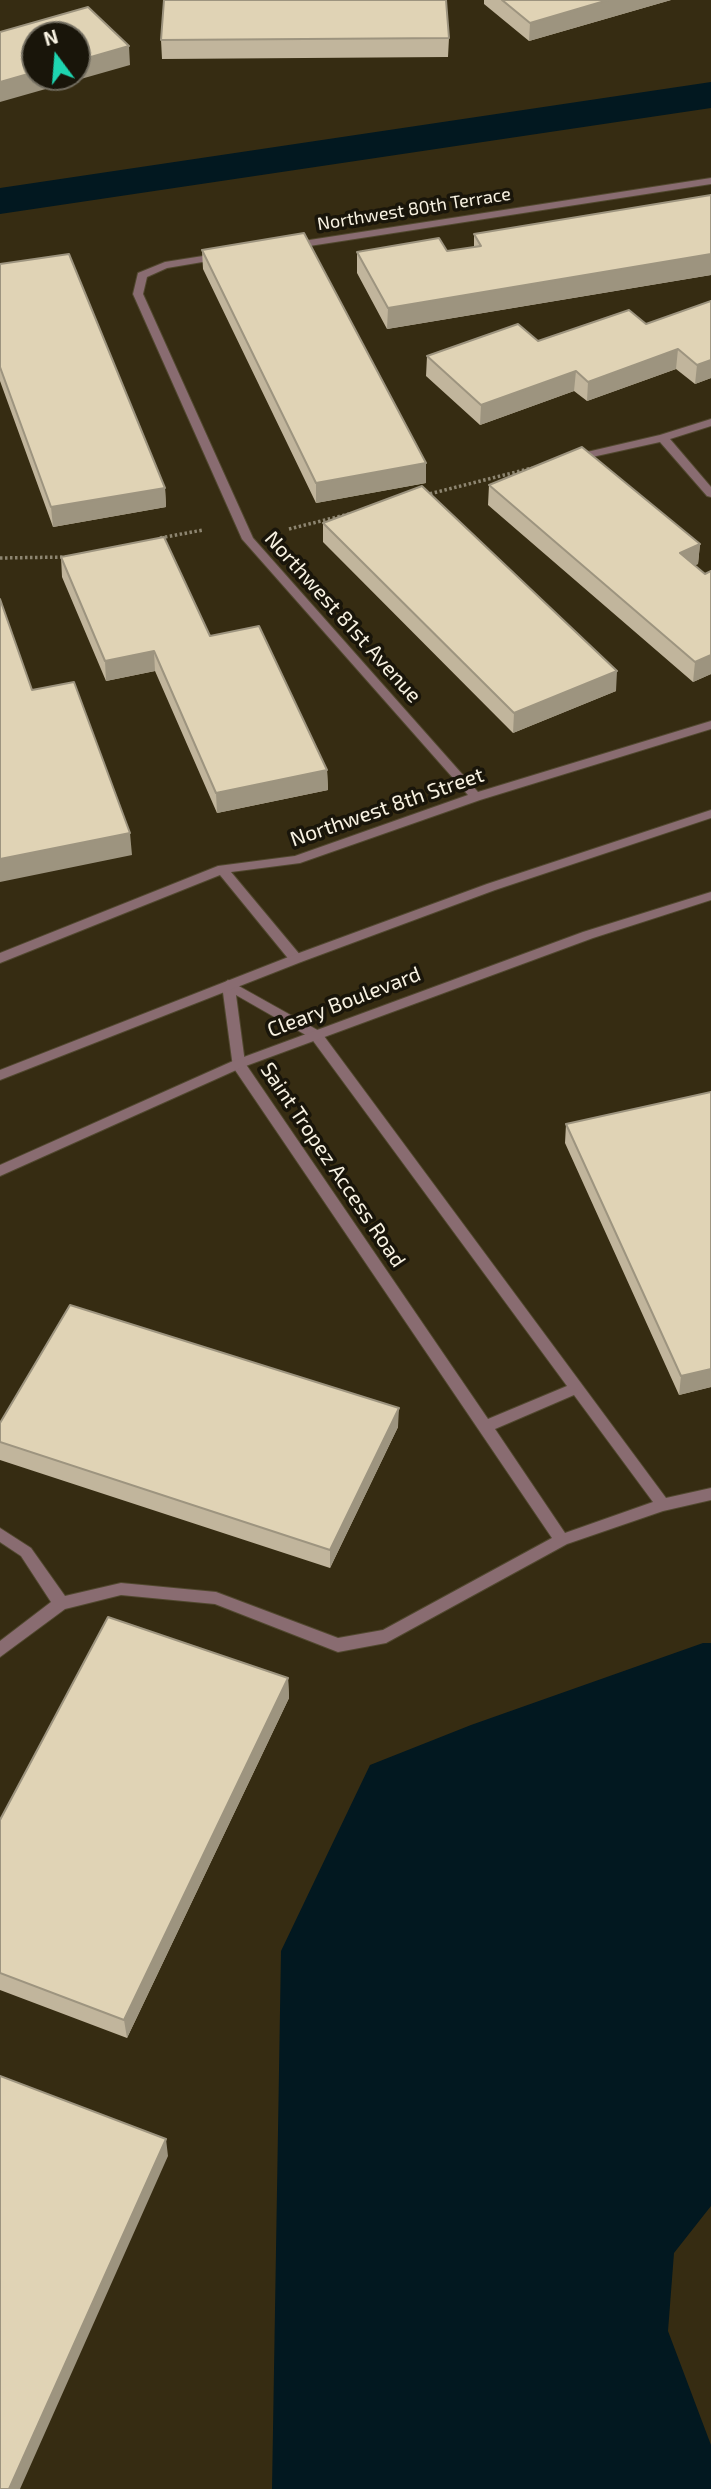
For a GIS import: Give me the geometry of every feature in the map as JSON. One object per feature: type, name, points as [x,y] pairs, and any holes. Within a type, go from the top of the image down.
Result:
[{"type":"street","name":"Northwest 80th Terrace","points":[[275,248],[711,181]]},
{"type":"street","name":"Northwest 81st Avenue","points":[[234,255],[165,265],[142,275],[138,294],[247,539],[476,797]]},
{"type":"street","points":[[542,466],[663,438],[711,422]]},
{"type":"street","points":[[663,438],[711,494]]},
{"type":"street","name":"Northwest 8th Street","points":[[0,958],[222,869],[296,860],[476,797],[711,725]]},
{"type":"street","points":[[0,1076],[228,985],[491,887],[711,814]]},
{"type":"street","points":[[222,869],[296,959]]},
{"type":"street","name":"Cleary Boulevard","points":[[0,1171],[238,1064],[575,939],[711,896]]},
{"type":"street","points":[[228,985],[316,1035],[663,1505]]},
{"type":"street","name":"Saint Tropez Access Road","points":[[228,985],[238,1064],[562,1540]]},
{"type":"street","points":[[485,1427],[576,1388]]},
{"type":"street","points":[[0,1650],[61,1603],[121,1589],[216,1598],[338,1645],[386,1636],[562,1540],[663,1505],[711,1494]]},
{"type":"street","points":[[0,1534],[26,1552],[61,1603]]},
{"type":"path","points":[[422,496],[542,466]]},
{"type":"path","points":[[247,539],[355,512]]},
{"type":"path","points":[[159,538],[240,522]]},
{"type":"path","points":[[0,558],[77,555]]},
{"type":"water","points":[[703,1643],[711,1643],[711,2206],[674,2253],[668,2331],[711,2445],[711,2489],[272,2489],[281,1951],[370,1765],[471,1725]]},
{"type":"building","points":[[164,0],[446,0],[449,38],[161,40]]},
{"type":"building","points":[[502,0],[608,0],[530,23]]},
{"type":"building","points":[[88,7],[129,46],[91,57],[91,21],[39,21]]},
{"type":"building","points":[[21,26],[21,76],[0,82],[0,32]]},
{"type":"building","points":[[711,195],[711,254],[388,308],[357,252],[439,238],[447,251],[481,246],[474,234]]},
{"type":"building","points":[[304,233],[426,463],[316,483],[202,250]]},
{"type":"building","points":[[69,254],[165,488],[51,507],[0,367],[0,264]]},
{"type":"building","points":[[711,301],[711,360],[697,365],[678,349],[588,382],[576,371],[481,405],[427,356],[518,324],[538,341],[629,310],[646,324]]},
{"type":"building","points":[[582,447],[700,544],[680,553],[705,574],[711,571],[711,655],[695,662],[489,485]]},
{"type":"building","points":[[422,486],[617,671],[514,713],[323,523]]},
{"type":"building","points":[[164,537],[210,636],[259,626],[327,770],[216,793],[154,651],[105,661],[61,557]]},
{"type":"building","points":[[0,599],[32,690],[74,682],[130,833],[0,859]]},
{"type":"building","points":[[711,1092],[711,1369],[681,1376],[566,1124]]},
{"type":"building","points":[[70,1305],[399,1408],[330,1550],[0,1442],[0,1423]]},
{"type":"building","points":[[108,1617],[288,1678],[124,2020],[0,1973],[0,1820]]},
{"type":"building","points":[[0,2076],[166,2139],[9,2489],[0,2489]]},
{"type":"waterway","points":[[0,201],[711,95]]}]
